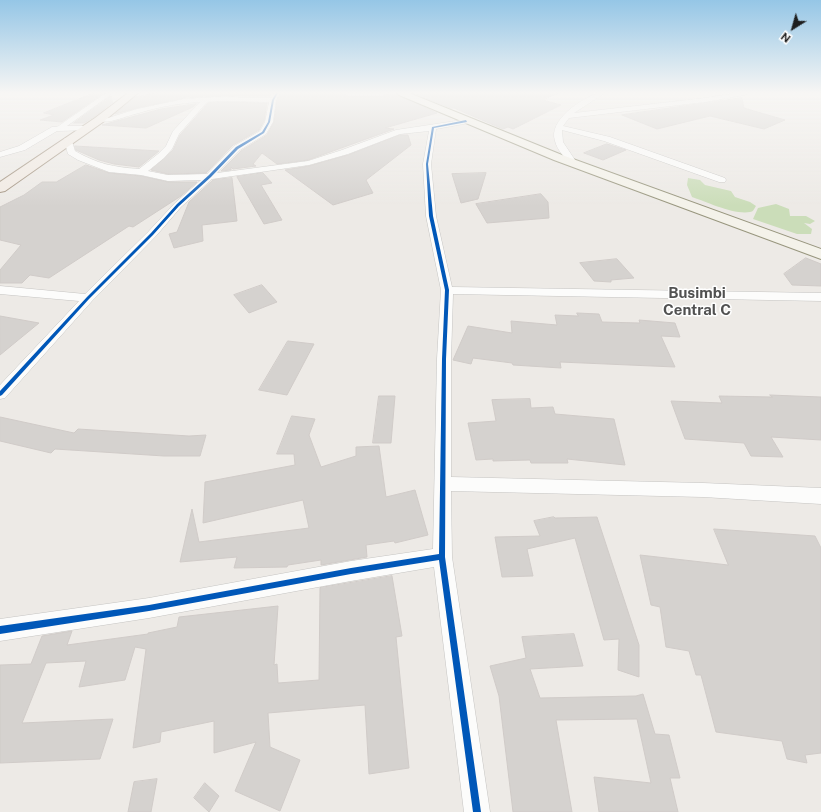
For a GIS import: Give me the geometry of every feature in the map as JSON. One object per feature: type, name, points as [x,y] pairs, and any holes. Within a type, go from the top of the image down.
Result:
[{"type":"main road","points":[[0,188],[83,131]]},
{"type":"main road","points":[[491,131],[573,163],[821,254]]},
{"type":"street","points":[[0,155],[22,148],[48,132],[52,131]]},
{"type":"street","points":[[141,172],[161,156],[169,147],[178,131]]},
{"type":"street","points":[[0,394],[88,298],[152,234],[178,205],[210,176],[237,148],[264,131]]},
{"type":"street","points":[[68,140],[71,152],[81,158],[109,169],[141,172],[168,178],[182,179],[237,174],[309,163],[345,152],[399,132],[408,131]]},
{"type":"street","points":[[433,131],[427,164],[431,216],[447,290],[444,359],[442,557],[477,812]]},
{"type":"street","points":[[557,131],[558,139],[573,163]]},
{"type":"street","points":[[575,131],[607,139],[722,180]]},
{"type":"street","points":[[0,290],[88,298]]},
{"type":"street","points":[[447,290],[764,295],[821,298]]},
{"type":"street","points":[[443,484],[702,490],[821,496]]},
{"type":"street","points":[[0,630],[149,608],[351,571],[442,557]]},
{"type":"green space","points":[[688,178],[700,180],[705,185],[731,191],[735,197],[750,202],[756,206],[751,212],[736,212],[692,197],[687,185]]},
{"type":"green space","points":[[776,204],[789,209],[790,216],[806,216],[815,221],[810,224],[804,223],[812,229],[811,234],[797,234],[753,219],[758,208]]},
{"type":"building","points":[[184,131],[257,131],[233,145],[206,173],[168,174],[151,170],[173,150]]},
{"type":"building","points":[[269,131],[389,131],[308,160],[277,164],[262,153],[253,164],[256,166],[233,169],[231,167],[231,170],[221,171],[241,151],[267,135]]},
{"type":"building","points":[[400,135],[408,135],[411,145],[366,180],[373,193],[333,205],[285,170],[309,166],[348,155]]},
{"type":"building","points":[[607,144],[626,150],[603,160],[584,153]]},
{"type":"building","points":[[75,146],[159,151],[139,167],[114,164],[99,160],[76,150]]},
{"type":"building","points":[[86,165],[109,173],[141,176],[168,182],[197,182],[181,196],[133,227],[129,226],[49,278],[30,275],[22,283],[0,283],[0,270],[21,245],[0,240],[0,207],[24,195],[42,182],[56,182]]},
{"type":"building","points":[[263,173],[272,183],[261,185],[282,220],[264,224],[237,177]]},
{"type":"building","points":[[486,173],[478,199],[461,203],[452,174]]},
{"type":"building","points":[[232,178],[237,221],[202,225],[203,241],[174,248],[169,234],[177,232],[189,202],[213,180]]},
{"type":"building","points":[[541,194],[548,202],[549,218],[487,223],[476,204]]},
{"type":"building","points":[[806,258],[821,264],[821,286],[792,285],[784,274]]},
{"type":"building","points":[[617,259],[634,278],[611,280],[611,282],[594,281],[580,263]]},
{"type":"building","points":[[262,285],[277,302],[249,313],[234,295]]},
{"type":"building","points":[[577,313],[599,314],[602,322],[640,323],[639,320],[675,323],[680,337],[661,336],[675,367],[560,362],[561,368],[513,365],[512,363],[473,358],[471,364],[453,360],[468,326],[512,333],[511,321],[557,325],[555,315],[578,316]]},
{"type":"building","points":[[0,316],[39,323],[0,355]]},
{"type":"building","points":[[288,341],[314,344],[287,395],[259,390]]},
{"type":"building","points":[[770,395],[821,397],[821,440],[771,437],[783,457],[751,456],[744,443],[685,439],[671,401],[722,403],[719,396],[772,397]]},
{"type":"building","points":[[379,396],[395,396],[391,443],[373,443]]},
{"type":"building","points":[[530,399],[531,408],[553,407],[555,414],[614,419],[625,465],[567,459],[568,463],[531,463],[530,460],[476,460],[468,423],[496,421],[492,400]]},
{"type":"building","points":[[292,416],[315,419],[309,435],[321,467],[356,456],[356,447],[379,446],[386,497],[415,490],[428,535],[395,543],[394,541],[366,545],[367,557],[321,565],[321,560],[288,565],[287,567],[234,568],[237,557],[180,562],[192,509],[199,542],[309,528],[303,500],[203,523],[205,482],[295,465],[294,454],[277,454]]},
{"type":"building","points":[[0,417],[74,433],[78,429],[189,436],[206,435],[200,456],[164,456],[55,449],[51,453],[0,441]]},
{"type":"building","points":[[554,517],[597,517],[639,645],[639,677],[618,670],[619,639],[604,640],[575,538],[527,549],[533,576],[502,577],[495,537],[540,536],[534,521]]},
{"type":"building","points":[[714,529],[815,536],[821,548],[821,753],[805,755],[807,763],[787,759],[782,741],[716,732],[701,675],[696,675],[689,651],[666,647],[660,607],[651,605],[640,555],[728,565]]},
{"type":"building","points":[[392,576],[402,636],[396,637],[409,768],[369,774],[365,705],[268,713],[270,747],[300,760],[280,811],[235,791],[256,742],[214,753],[214,721],[161,732],[160,742],[133,748],[146,649],[135,647],[125,680],[79,687],[86,661],[46,663],[22,723],[113,719],[100,759],[0,763],[0,665],[31,664],[42,636],[72,631],[67,645],[148,634],[177,627],[179,617],[278,606],[274,665],[277,664],[278,683],[319,680],[320,588]]},
{"type":"building","points":[[574,634],[583,666],[530,669],[540,698],[636,696],[643,694],[655,734],[669,735],[680,778],[670,778],[678,812],[599,812],[594,777],[651,783],[637,719],[556,720],[572,812],[513,812],[499,696],[490,666],[526,658],[522,637]]},
{"type":"building","points":[[157,779],[151,812],[128,812],[134,782]]},
{"type":"building","points":[[205,783],[219,796],[209,812],[194,798]]},
{"type":"cycle path","points":[[0,394],[88,298],[152,234],[178,205],[210,176],[237,148],[264,131]]},
{"type":"cycle path","points":[[433,131],[427,164],[431,216],[447,290],[444,359],[442,557],[477,812]]},
{"type":"cycle path","points":[[0,630],[149,608],[351,571],[442,557]]},
{"type":"district","name":"Busimbi Central C","points":[[697,302]]}]
